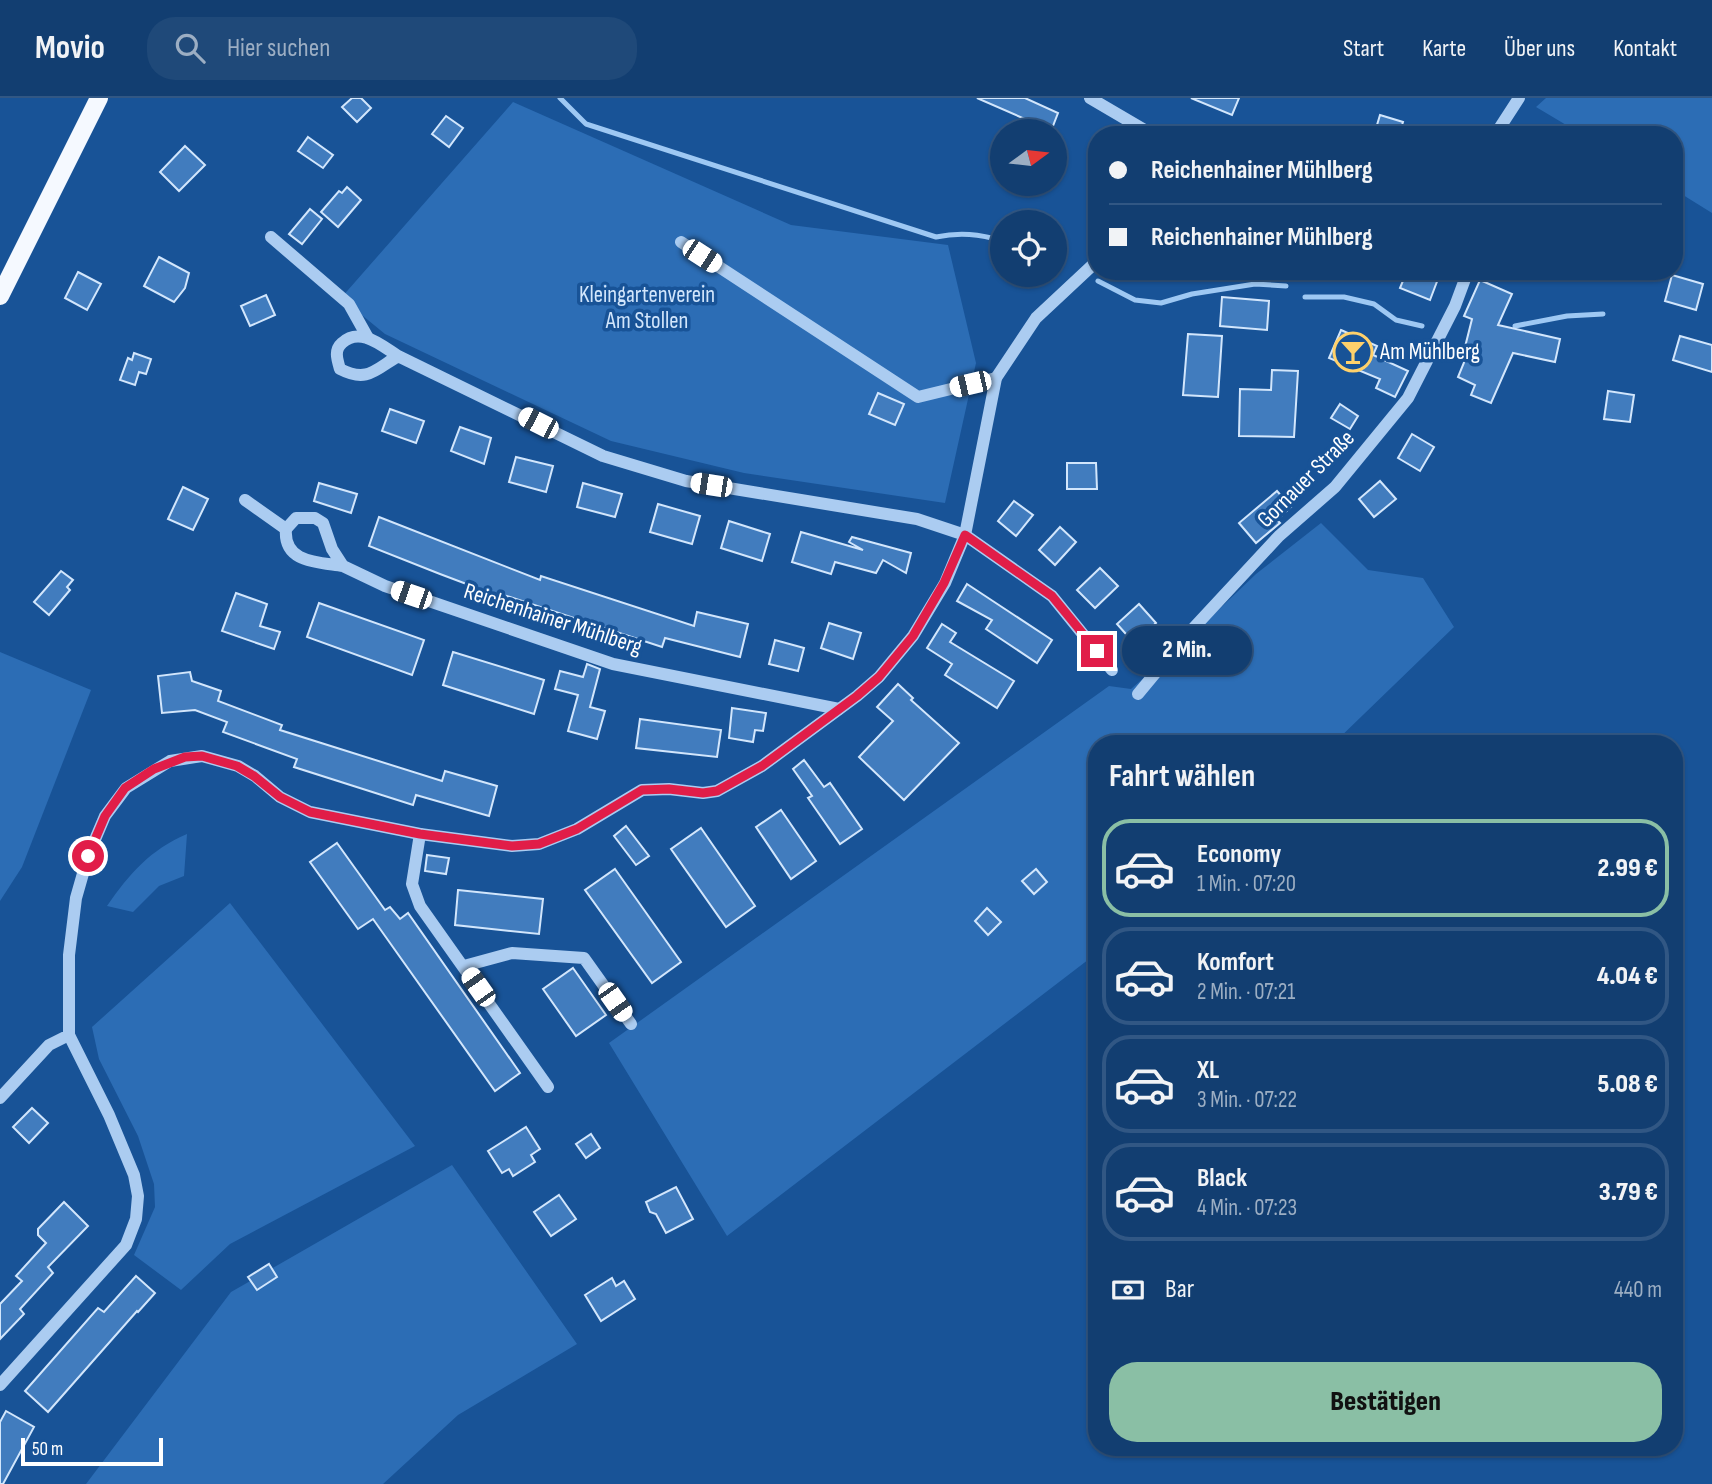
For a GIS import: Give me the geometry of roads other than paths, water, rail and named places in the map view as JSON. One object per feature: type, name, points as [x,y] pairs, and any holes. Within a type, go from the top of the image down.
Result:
[{"type":"main road","points":[[0,296],[99,98]]},
{"type":"street","points":[[1090,98],[1138,126]]},
{"type":"street","points":[[1501,126],[1518,98]]},
{"type":"street","points":[[271,237],[349,304],[368,338]]},
{"type":"street","points":[[681,242],[918,397],[996,378]]},
{"type":"street","points":[[0,1385],[126,1245],[136,1219],[138,1196],[134,1175],[109,1115],[69,1035],[69,955],[76,898],[88,856],[105,816],[125,788],[154,769],[185,757],[202,756],[237,766],[280,797],[310,812],[420,834],[512,846],[539,844],[577,829],[642,790],[669,789],[703,793],[717,791],[762,766],[839,709],[879,677],[913,636],[944,583],[965,535],[996,378],[1036,318],[1088,269]]},
{"type":"street","name":"Gornauer Straße","points":[[1139,694],[1187,635],[1279,536],[1335,487],[1408,398],[1455,306],[1465,280]]},
{"type":"street","points":[[398,356],[366,376],[354,376],[340,369],[336,358],[338,347],[345,340],[356,335],[368,338],[398,356],[603,456],[686,481],[917,519],[965,535],[1052,596],[1112,670]]},
{"type":"street","points":[[245,500],[286,529],[296,518],[315,518],[323,523],[332,550],[343,566]]},
{"type":"street","name":"Reichenhainer Mühlberg","points":[[286,529],[288,546],[298,557],[343,566],[385,586],[612,664],[839,709]]},
{"type":"street","points":[[420,834],[412,884],[421,906],[548,1087]]},
{"type":"street","points":[[464,967],[512,953],[584,958],[631,1024]]},
{"type":"street","points":[[0,1098],[49,1045],[69,1035]]},
{"type":"waterway","points":[[560,98],[586,124],[936,237],[970,234],[990,238]]},
{"type":"waterway","points":[[1098,281],[1135,300],[1161,303],[1192,294],[1255,284],[1286,286]]},
{"type":"waterway","points":[[1305,297],[1344,297],[1374,304],[1396,320],[1422,326]]},
{"type":"waterway","points":[[1515,326],[1567,316],[1603,314]]},
{"type":"place","name":"Am Mühlberg","points":[[1353,352]]},
{"type":"park label","name":"Kleingartenverein Am Stollen","points":[[647,308]]}]
